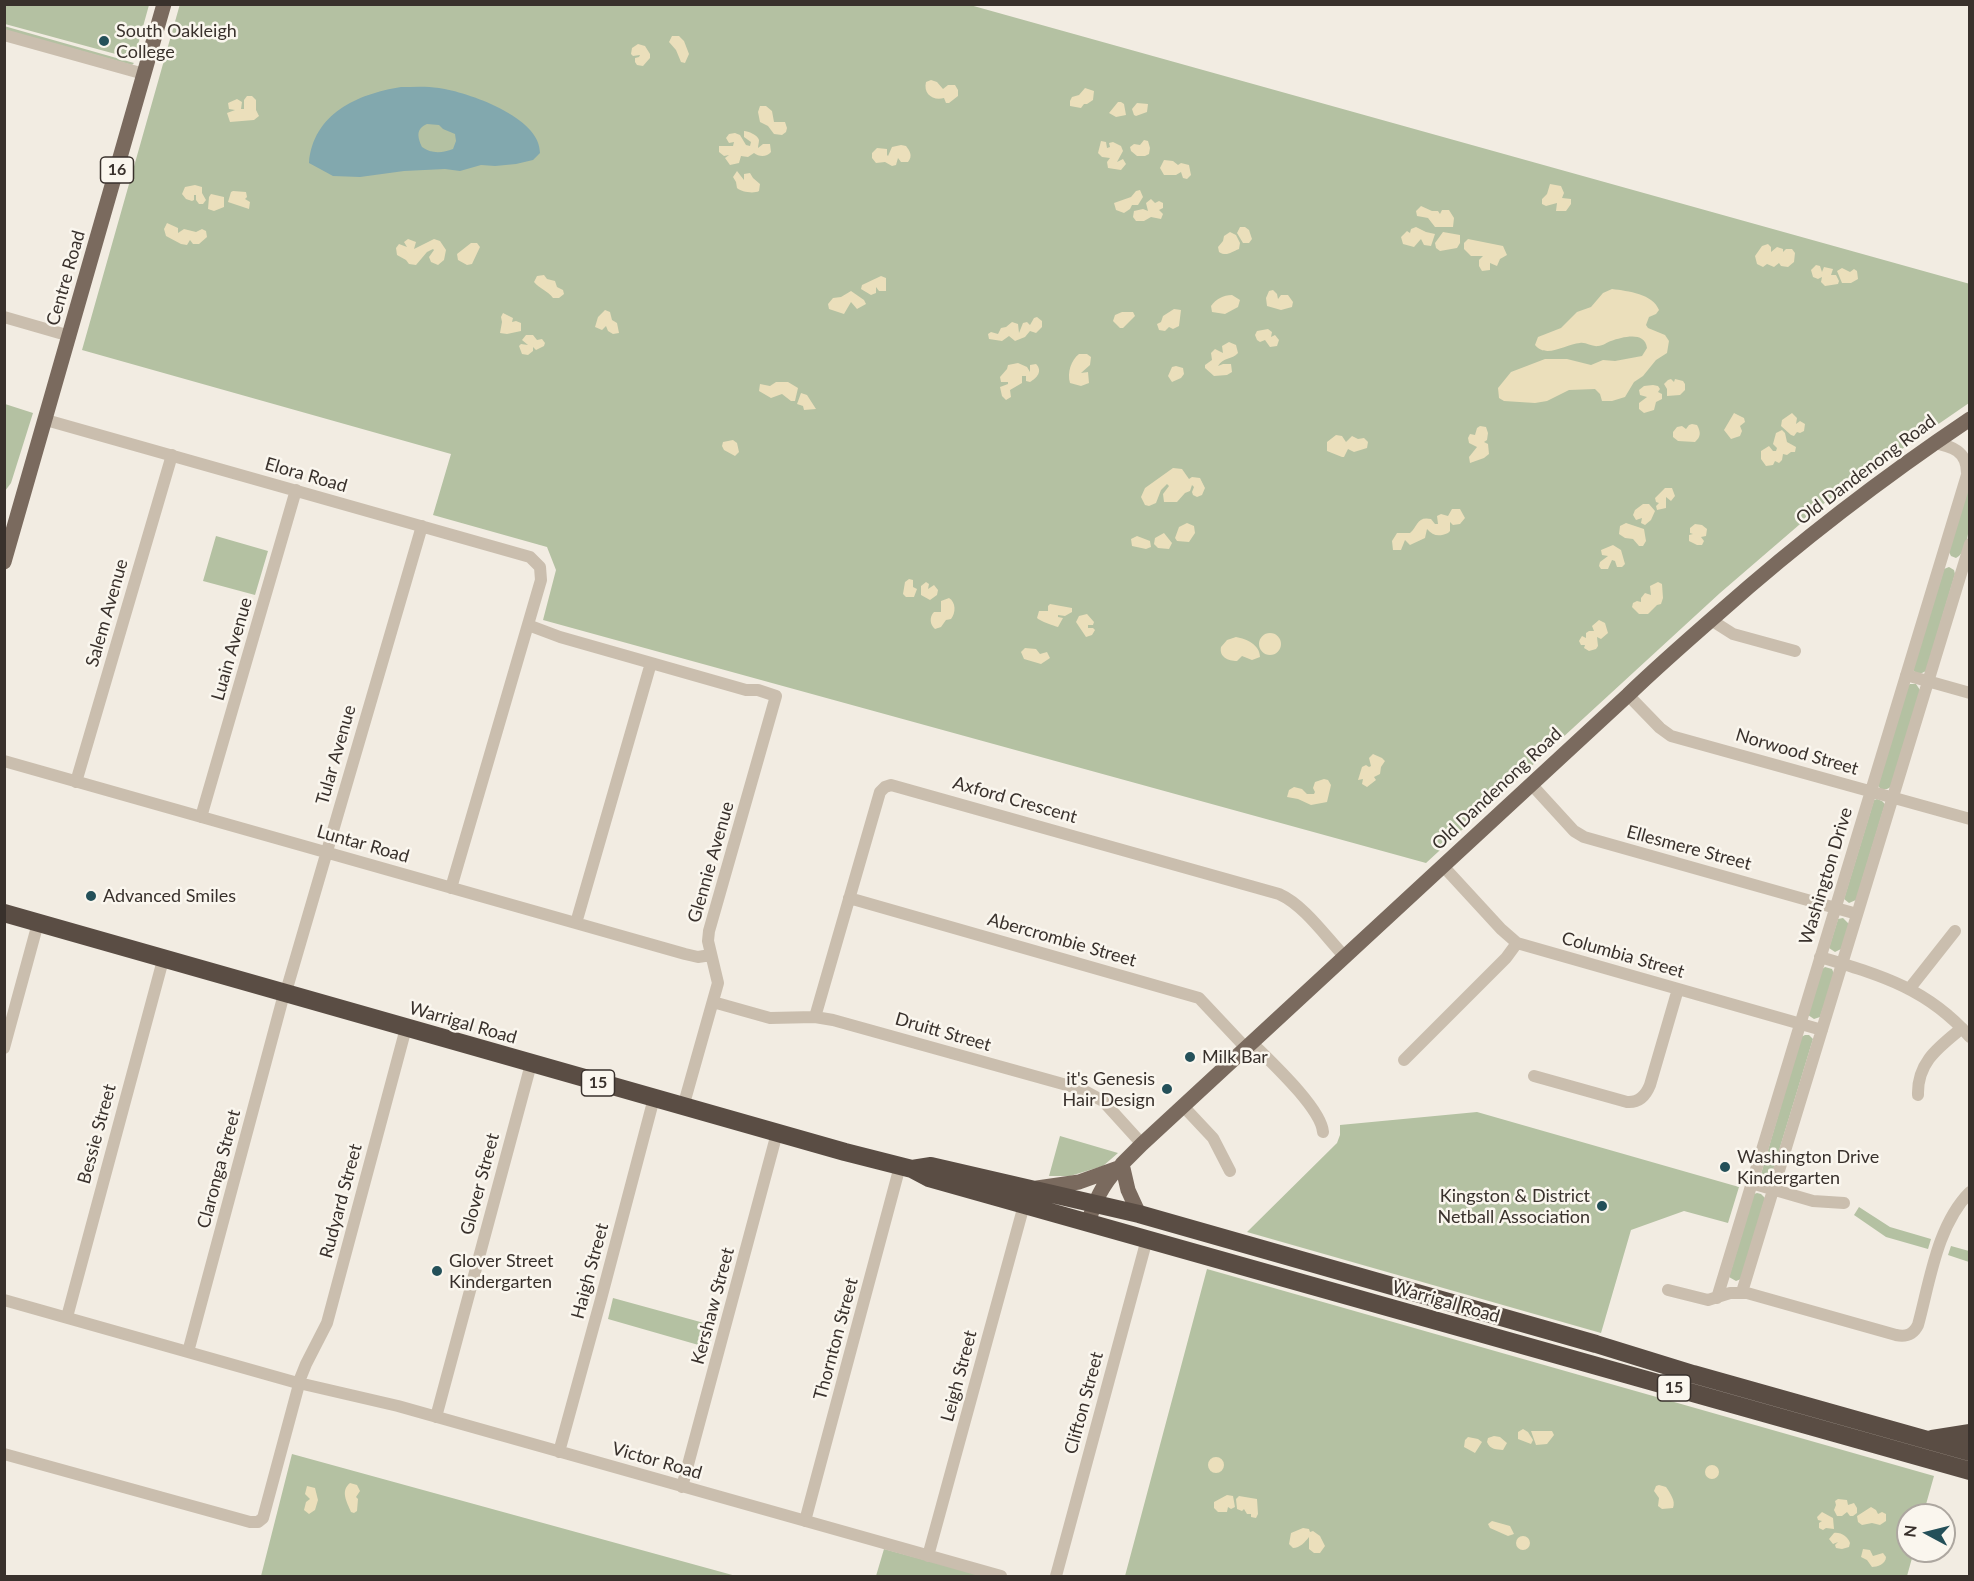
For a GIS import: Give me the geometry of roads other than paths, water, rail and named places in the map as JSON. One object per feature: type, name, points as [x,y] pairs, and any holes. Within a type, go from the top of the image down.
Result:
[{"type":"highway","name":"Warrigal Road","points":[[4,913],[406,1029],[906,1168],[928,1178],[1970,1471]]},
{"type":"highway","name":"Warrigal Road","points":[[906,1168],[931,1166],[1139,1214],[1970,1452]]},
{"type":"highway","points":[[1927,1440],[1970,1433]]},
{"type":"main road","name":"Centre Road","points":[[4,562],[164,4]]},
{"type":"main road","name":"Old Dandenong Road","points":[[1088,1223],[1094,1202],[1102,1187],[1142,1144],[1659,665],[1771,567],[1840,512],[1933,443],[1970,419]]},
{"type":"main road","points":[[1034,1189],[1079,1182],[1120,1166],[1139,1214]]},
{"type":"street","points":[[4,35],[144,74]]},
{"type":"street","points":[[4,317],[70,336]]},
{"type":"street","name":"Elora Road","points":[[46,420],[530,557],[540,567],[541,580],[527,628]]},
{"type":"street","points":[[1933,443],[1952,447],[1960,452],[1966,460],[1968,469]]},
{"type":"street","name":"Salem Avenue","points":[[76,782],[172,455]]},
{"type":"street","name":"Washington Drive","points":[[1717,1298],[1968,469]]},
{"type":"street","name":"Luain Avenue","points":[[201,817],[297,490]]},
{"type":"street","name":"Tular Avenue","points":[[285,994],[422,526]]},
{"type":"street","points":[[1739,1292],[1774,1190],[1892,798],[1966,567],[1970,544]]},
{"type":"street","points":[[1941,559],[1966,567]]},
{"type":"street","points":[[1711,620],[1733,634],[1795,651]]},
{"type":"street","points":[[451,888],[527,628],[560,637],[651,663],[576,923]]},
{"type":"street","name":"Glennie Avenue","points":[[651,663],[746,690],[757,696],[776,699],[709,932],[708,941],[718,983],[683,1107]]},
{"type":"street","points":[[1906,675],[1970,693]]},
{"type":"street","name":"Norwood Street","points":[[1629,695],[1666,734],[1970,819]]},
{"type":"street","name":"Luntar Road","points":[[4,761],[698,957],[711,956]]},
{"type":"street","name":"Ellesmere Street","points":[[1531,784],[1574,831],[1584,837],[1857,914]]},
{"type":"street","name":"Axford Crescent","points":[[815,1017],[880,792],[885,787],[895,785],[1279,894],[1300,908],[1345,957]]},
{"type":"street","name":"Columbia Street","points":[[1443,866],[1508,937],[1517,943],[1822,1030]]},
{"type":"street","name":"Abercrombie Street","points":[[849,898],[1199,998],[1311,1107],[1320,1119],[1323,1132]]},
{"type":"street","points":[[4,1048],[38,923]]},
{"type":"street","points":[[1910,988],[1955,931]]},
{"type":"street","points":[[1404,1060],[1506,958],[1517,943]]},
{"type":"street","points":[[1820,957],[1882,975],[1910,988],[1939,1007],[1966,1033],[1940,1046],[1926,1061],[1918,1080],[1918,1095]]},
{"type":"street","name":"Bessie Street","points":[[67,1317],[163,960]]},
{"type":"street","points":[[1534,1076],[1627,1102],[1640,1099],[1650,1084],[1678,989]]},
{"type":"street","name":"Claronga Street","points":[[188,1352],[285,994]]},
{"type":"street","name":"Druitt Street","points":[[714,1002],[770,1018],[815,1017],[833,1020],[1089,1092],[1103,1101],[1142,1144]]},
{"type":"street","name":"Rudyard Street","points":[[4,1454],[250,1522],[263,1518],[299,1383],[327,1323],[406,1029]]},
{"type":"street","name":"Glover Street","points":[[436,1417],[531,1064]]},
{"type":"street","name":"Haigh Street","points":[[559,1452],[602,1299],[654,1098]]},
{"type":"street","points":[[1183,1106],[1213,1138],[1230,1171]]},
{"type":"street","name":"Kershaw Street","points":[[682,1487],[777,1133]]},
{"type":"street","name":"Thornton Street","points":[[806,1521],[906,1168]]},
{"type":"street","points":[[1751,1183],[1821,1203],[1844,1203]]},
{"type":"street","points":[[1668,1290],[1703,1300],[1739,1292],[1905,1336],[1911,1334],[1918,1325],[1945,1228],[1953,1212],[1970,1192]]},
{"type":"street","name":"Leigh Street","points":[[928,1556],[1024,1205]]},
{"type":"street","name":"Clifton Street","points":[[1056,1576],[1147,1239]]},
{"type":"street","name":"Victor Road","points":[[4,1300],[299,1383],[375,1400],[1001,1576]]},
{"type":"water","points":[[401,87],[434,87],[484,101],[500,108],[529,128],[537,140],[540,153],[533,160],[516,164],[481,165],[460,171],[445,169],[404,171],[360,177],[333,176],[309,163],[312,146],[328,119],[354,101]],"holes":[[[427,124],[439,125],[455,134],[456,141],[453,149],[429,151],[422,147],[419,131]]]},
{"type":"place","name":"South Oakleigh College","points":[[104,41]]},
{"type":"place","name":"Advanced Smiles","points":[[91,896]]},
{"type":"place","name":"Milk Bar","points":[[1190,1057]]},
{"type":"place","name":"it's Genesis Hair Design","points":[[1167,1089]]},
{"type":"place","name":"Washington Drive Kindergarten","points":[[1725,1167]]},
{"type":"place","name":"Kingston & District Netball Association","points":[[1602,1206]]},
{"type":"place","name":"Glover Street Kindergarten","points":[[437,1271]]}]
